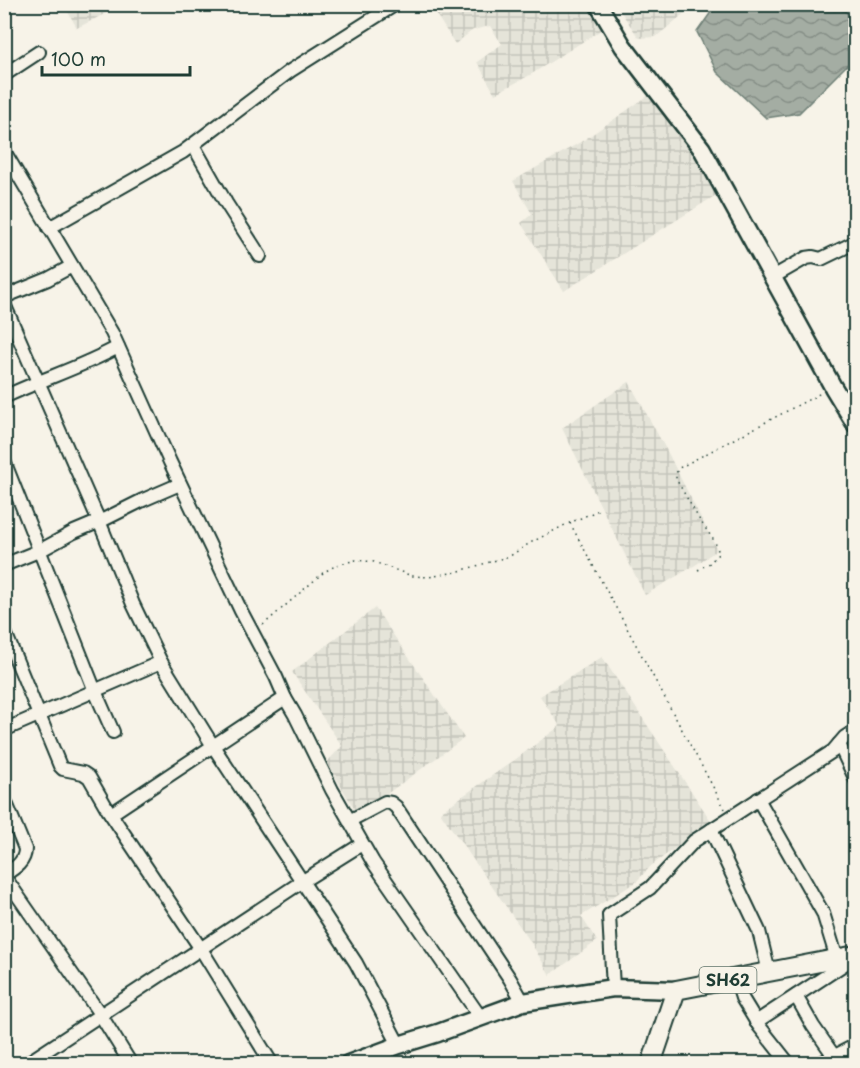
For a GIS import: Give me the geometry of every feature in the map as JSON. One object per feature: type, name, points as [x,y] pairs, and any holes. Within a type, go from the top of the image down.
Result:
[{"type":"main road","points":[[598,4],[623,46],[702,149],[855,425]]},
{"type":"main road","name":"SH62","points":[[651,1064],[676,990],[855,956]]},
{"type":"main road","points":[[348,1064],[523,1002],[613,988],[676,990]]},
{"type":"street","points":[[49,228],[183,152],[290,71],[396,4]]},
{"type":"street","points":[[4,75],[39,52]]},
{"type":"street","points":[[193,145],[260,256]]},
{"type":"street","points":[[4,151],[112,333],[180,484],[285,698],[349,821],[379,871],[481,1018]]},
{"type":"street","points":[[773,277],[806,258],[821,259],[855,242]]},
{"type":"street","points":[[4,297],[48,279],[72,266]]},
{"type":"street","points":[[4,304],[133,604],[161,662],[213,746],[356,963],[399,1045]]},
{"type":"street","points":[[4,397],[100,357],[118,347]]},
{"type":"street","points":[[837,394],[855,392]]},
{"type":"street","points":[[4,461],[113,732]]},
{"type":"street","points":[[4,565],[180,484]]},
{"type":"street","points":[[4,630],[60,766],[63,769],[87,775],[201,949],[272,1064]]},
{"type":"street","points":[[4,730],[161,662]]},
{"type":"street","points":[[111,814],[285,698]]},
{"type":"street","points":[[613,988],[609,915],[650,888],[694,841],[833,751],[845,737],[855,730]]},
{"type":"street","points":[[839,744],[855,780]]},
{"type":"street","points":[[4,798],[25,849],[25,857],[4,875],[100,1014],[131,1064]]},
{"type":"street","points":[[758,799],[823,913],[837,959]]},
{"type":"street","points":[[349,821],[385,802],[391,802],[396,807],[523,1002]]},
{"type":"street","points":[[711,830],[759,931],[769,972]]},
{"type":"street","points":[[26,1064],[362,844]]},
{"type":"street","points":[[756,1022],[855,956]]},
{"type":"street","points":[[736,979],[742,998],[756,1022],[789,1064]]},
{"type":"street","points":[[796,996],[834,1056]]},
{"type":"street","points":[[819,1064],[855,1045]]},
{"type":"path","points":[[698,570],[710,563],[719,553],[715,542],[676,479],[679,468],[837,394]]},
{"type":"path","points":[[253,633],[324,572],[337,565],[356,560],[374,562],[412,576],[429,577],[456,572],[510,555],[601,509]]},
{"type":"path","points":[[570,523],[730,818]]},
{"type":"shaded area","points":[[64,5],[122,5],[77,28]]},
{"type":"shaded area","points":[[430,5],[591,5],[606,27],[530,75],[495,94],[477,62],[502,44],[490,26],[473,30],[455,44]]},
{"type":"shaded area","points":[[616,5],[694,5],[656,37],[639,38]]},
{"type":"shaded area","points":[[652,93],[697,151],[721,192],[564,291],[521,223],[532,214],[513,181],[584,140]]},
{"type":"shaded area","points":[[629,382],[717,550],[645,595],[562,428]]},
{"type":"shaded area","points":[[375,608],[464,738],[377,801],[356,812],[327,762],[342,746],[292,672]]},
{"type":"shaded area","points":[[602,657],[711,821],[651,866],[635,883],[581,916],[597,941],[550,975],[530,941],[440,812],[560,726],[540,696]]},
{"type":"water","points":[[716,5],[836,5],[855,19],[855,57],[799,113],[766,118],[717,72],[697,32]]}]
